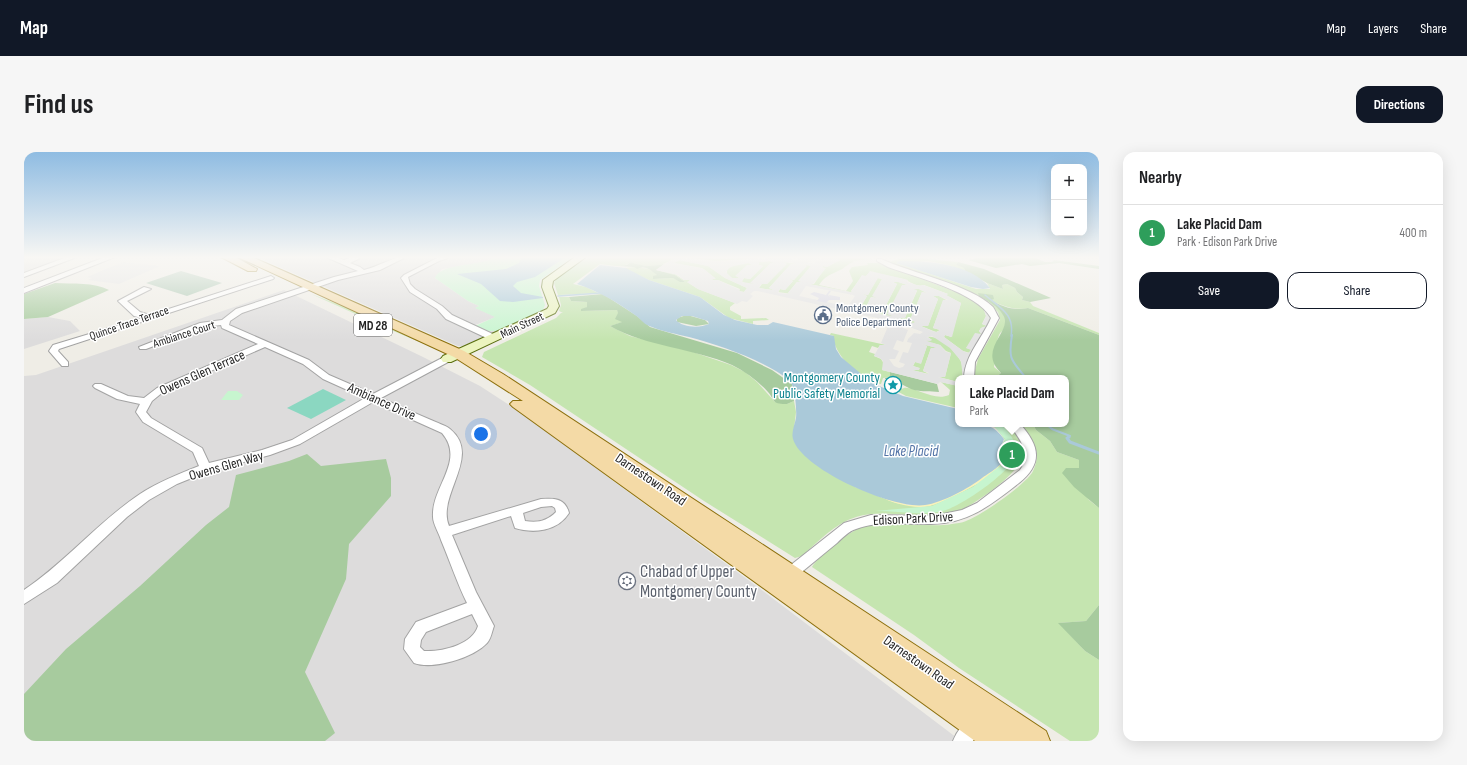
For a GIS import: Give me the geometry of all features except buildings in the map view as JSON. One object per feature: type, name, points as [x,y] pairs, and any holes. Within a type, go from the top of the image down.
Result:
[{"type":"main road","name":"Darnestown Road","points":[[291,284],[305,289]]},
{"type":"main road","name":"Darnestown Road","points":[[296,284],[453,357],[530,398],[784,579],[975,725],[999,741]]},
{"type":"main road","name":"Darnestown Road","points":[[784,579],[1036,741]]},
{"type":"street","points":[[24,291],[42,284]]},
{"type":"street","name":"Quince Trace Terrace","points":[[65,364],[53,351],[56,347],[251,284]]},
{"type":"street","points":[[225,322],[230,316],[239,311],[318,284]]},
{"type":"street","points":[[407,284],[430,304],[447,312],[449,317],[494,338]]},
{"type":"street","name":"Main Street","points":[[453,357],[552,311],[554,306],[547,284]]},
{"type":"street","points":[[940,284],[970,296],[984,303],[993,310],[995,318],[973,358],[969,375]]},
{"type":"street","points":[[24,286],[33,288]]},
{"type":"street","points":[[147,289],[122,301],[137,314],[149,317]]},
{"type":"street","name":"Ambiance Drive","points":[[225,322],[225,326],[230,330],[306,362],[326,376],[436,424],[446,430],[454,439],[457,449],[455,465],[441,501],[439,518],[486,626],[482,638],[468,648],[434,659],[420,658],[412,649],[413,639],[421,627],[476,606]]},
{"type":"street","name":"Ambiance Court","points":[[142,347],[203,325],[225,322]]},
{"type":"street","name":"Owens Glen Terrace","points":[[206,468],[198,450],[148,420],[141,412],[146,401],[160,390],[264,344]]},
{"type":"street","name":"Owens Glen Way","points":[[24,598],[52,579],[123,514],[145,497],[173,481],[206,468],[266,453],[296,442],[405,380],[453,357]]},
{"type":"street","points":[[98,386],[120,398],[133,401],[146,401]]},
{"type":"street","name":"Edison Park Drive","points":[[784,579],[843,529],[856,523],[871,519],[946,519],[965,514],[976,509],[1024,473],[1030,466],[1031,453],[1028,443],[1016,427]]},
{"type":"street","points":[[444,532],[516,510]]},
{"type":"street","points":[[962,741],[975,725]]},
{"type":"shaded area","points":[[319,284],[444,284],[468,301],[479,306],[476,308],[496,317],[475,325],[487,331],[497,331],[463,346],[458,346]]},
{"type":"shaded area","points":[[691,284],[728,284],[740,290],[739,291],[744,292],[747,288],[739,284],[761,284],[759,288],[773,290],[769,288],[772,284],[790,284],[785,290],[780,289],[778,293],[792,294],[788,293],[795,284],[811,284],[855,293],[851,292],[856,284],[874,284],[868,295],[863,294],[867,296],[860,308],[855,307],[854,309],[870,311],[865,309],[871,297],[877,298],[872,296],[879,284],[897,284],[882,313],[876,312],[878,314],[893,316],[887,314],[902,285],[923,285],[948,294],[946,295],[961,303],[952,337],[945,335],[944,337],[968,353],[971,350],[966,348],[975,333],[981,334],[979,331],[981,328],[987,326],[982,324],[986,316],[984,310],[988,310],[993,307],[998,313],[999,320],[976,362],[974,375],[963,375],[961,361],[950,348],[932,336],[927,337],[932,340],[930,341],[924,340],[940,345],[946,352],[951,353],[945,377],[938,377],[955,381],[955,385],[940,382],[938,384],[882,370],[883,361],[874,356],[880,345],[886,345],[881,343],[889,324],[895,325],[895,322],[757,291],[750,294],[753,296],[747,302],[742,301],[737,304],[698,289]],"holes":[[[806,286],[855,296],[848,306],[799,296]],[[913,289],[919,289],[927,293],[922,292],[910,320],[916,322],[913,323],[899,318],[905,318],[917,290]],[[933,296],[939,296],[948,300],[943,300],[933,328],[940,330],[937,332],[932,331],[921,326],[928,326],[938,299]],[[904,325],[923,332],[920,334],[914,333],[908,339],[907,342],[912,343],[908,353],[903,352],[899,362],[905,364],[903,367],[899,368],[894,366],[889,359],[895,359],[899,351],[893,349],[897,340],[903,342],[908,330],[903,328]],[[922,344],[937,348],[931,348],[923,371],[929,373],[927,374],[912,370],[919,370],[920,368],[913,366],[915,362],[921,364],[927,346]]]},
{"type":"shaded area","points":[[284,290],[480,386],[514,408],[759,588],[961,741],[24,741],[24,376],[36,375]]},
{"type":"shaded area","points":[[829,291],[831,291],[828,295],[830,297],[829,295],[840,297],[840,300],[829,300],[826,303],[817,301],[819,298],[810,294],[814,292],[826,295]]},
{"type":"shaded area","points":[[48,317],[70,321],[80,331],[24,349],[24,319]]},
{"type":"green space","points":[[51,284],[90,285],[103,287],[109,290],[48,317],[24,319],[24,294]]},
{"type":"green space","points":[[151,284],[218,284],[187,296]]},
{"type":"green space","points":[[444,284],[539,284],[545,305],[543,310],[497,331],[487,331],[475,326],[495,317],[475,308],[479,306],[468,301]]},
{"type":"green space","points":[[554,284],[575,284],[586,287],[598,293],[558,295]]},
{"type":"green space","points":[[662,284],[691,284],[698,289],[735,303],[730,307],[730,310],[741,316],[741,319],[766,318],[769,320],[753,321],[753,324],[729,318],[700,297]]},
{"type":"green space","points":[[729,284],[739,284],[747,288],[744,292],[739,291],[740,289]]},
{"type":"green space","points":[[762,284],[772,284],[769,288],[773,289],[772,290],[759,288]]},
{"type":"green space","points":[[790,284],[795,284],[788,293],[792,294],[778,292],[780,289],[785,290]]},
{"type":"green space","points":[[811,284],[819,284],[846,291],[851,284],[856,284],[851,291],[855,293]]},
{"type":"green space","points":[[874,284],[879,284],[873,296],[877,298],[871,297],[865,309],[870,311],[864,312],[854,309],[855,307],[860,308],[867,296],[862,294],[868,295]]},
{"type":"green space","points":[[897,284],[907,285],[888,314],[893,316],[887,317],[876,312],[882,313]]},
{"type":"green space","points":[[936,284],[967,296],[989,310],[984,310],[986,316],[982,324],[987,326],[981,328],[979,331],[982,334],[966,348],[971,349],[970,353],[963,351],[944,337],[945,335],[951,337],[961,303],[946,295],[948,294],[924,285],[915,285]]},
{"type":"green space","points":[[944,284],[962,284],[976,289],[990,289],[988,284],[991,284],[1003,289],[1002,285],[1008,284],[1015,288],[1023,297],[1022,300],[1030,302],[1033,306],[1099,333],[1099,335],[1028,308],[1015,309],[979,296],[998,308],[1005,317],[1006,322],[1005,328],[999,334],[994,367],[1001,373],[999,375],[974,375],[978,359],[1000,320],[998,312],[986,302]]},
{"type":"green space","points":[[991,284],[1005,284],[1002,285],[1003,289]]},
{"type":"green space","points":[[1008,284],[1020,284],[1051,298],[1030,302],[1022,300],[1023,297],[1015,288]]},
{"type":"green space","points":[[913,289],[919,289],[927,293],[922,292],[910,320],[916,322],[913,323],[899,318],[905,318],[917,291]]},
{"type":"green space","points":[[978,293],[993,295],[994,299],[991,300],[1000,305],[1013,309],[1028,308],[1099,335],[1099,508],[1074,487],[1062,473],[1066,468],[1079,468],[1079,460],[1057,452],[1050,441],[1036,430],[1034,427],[1069,427],[1069,375],[999,375],[1001,373],[994,364],[992,356],[1005,321],[1003,315],[998,309],[979,296]]},
{"type":"green space","points":[[311,294],[351,309],[441,351],[391,330]]},
{"type":"green space","points":[[603,294],[637,316],[650,327],[737,353],[772,370],[792,384],[794,401],[787,404],[779,404],[775,402],[769,393],[756,380],[732,365],[717,359],[639,339],[624,333],[610,326],[622,322],[615,319],[618,313],[617,310],[581,311],[581,309],[587,307],[587,302],[571,301],[569,297]]},
{"type":"green space","points":[[933,296],[939,296],[948,301],[943,301],[933,328],[940,330],[936,332],[921,326],[928,326],[938,299]]},
{"type":"green space","points":[[559,297],[569,297],[571,301],[587,302],[587,307],[582,311],[617,310],[623,322],[610,326],[630,336],[690,351],[731,365],[745,372],[757,382],[775,402],[787,404],[794,401],[796,412],[793,438],[855,487],[896,503],[920,507],[928,506],[943,501],[979,483],[996,470],[1005,440],[994,427],[1010,427],[1013,430],[1023,449],[1021,461],[1004,480],[992,490],[967,507],[956,512],[948,515],[937,516],[879,514],[856,517],[834,528],[802,556],[795,558],[704,501],[530,385],[482,357],[484,352],[556,318],[563,313],[559,311],[561,305]]},
{"type":"green space","points":[[687,315],[705,320],[709,324],[696,326],[677,322],[677,318]]},
{"type":"green space","points":[[831,333],[886,345],[880,345],[878,348],[872,346],[869,352],[875,354],[874,356],[881,359],[884,364],[882,370],[890,372],[891,377],[883,378],[881,384],[866,379],[843,359],[838,351],[834,336],[830,335]]},
{"type":"green space","points":[[928,337],[942,341],[952,349],[959,358],[962,364],[963,375],[955,375],[955,381],[939,377],[945,377],[951,353],[946,351],[940,345],[924,341],[932,340]]},
{"type":"green space","points":[[922,344],[937,348],[931,348],[923,371],[929,374],[912,370],[919,370],[919,368],[913,366],[915,362],[921,363],[927,346]]},
{"type":"green space","points":[[890,372],[937,384],[939,392],[914,390],[893,380],[885,379],[890,377]]},
{"type":"green space","points":[[941,382],[955,385],[955,407],[906,396],[895,390],[908,388],[937,397],[943,397],[949,395],[950,390]]},
{"type":"green space","points":[[323,389],[346,400],[311,419],[287,408]]},
{"type":"green space","points":[[228,391],[237,391],[243,395],[239,400],[221,400]]},
{"type":"green space","points":[[995,427],[1004,427],[1012,437],[1016,449],[1013,460],[997,478],[961,503],[943,511],[935,512],[918,513],[875,511],[932,506],[973,487],[1010,458],[1002,444],[1005,439]]},
{"type":"green space","points":[[1021,427],[1034,427],[1036,430],[1050,441],[1057,452],[1079,460],[1079,468],[1066,468],[1089,500],[1099,508],[1099,605],[1086,621],[1059,623],[1085,651],[1099,660],[1099,741],[1070,741],[959,668],[914,635],[812,567],[821,556],[851,532],[864,526],[885,523],[941,525],[961,523],[992,507],[1020,485],[1032,473],[1037,455],[1035,446]]},
{"type":"green space","points":[[307,454],[321,466],[386,459],[391,478],[391,496],[349,544],[346,579],[305,672],[335,733],[325,741],[24,741],[24,694],[66,649],[140,586],[206,525],[229,507],[236,475],[289,461]]},
{"type":"green space","points":[[1099,605],[1099,660],[1085,651],[1058,623],[1086,621]]},
{"type":"sand","points":[[1002,444],[1007,452],[1004,462],[981,481],[939,503],[930,506],[917,507],[897,503],[879,496],[908,505],[925,505],[1004,449]]},
{"type":"water","points":[[482,284],[515,284],[513,286],[521,293],[543,297],[513,302],[500,301]]},
{"type":"water","name":"Lake Placid","points":[[578,284],[662,284],[700,297],[724,315],[735,320],[757,325],[768,325],[773,322],[834,336],[836,349],[841,357],[872,383],[903,396],[955,408],[955,427],[991,427],[1004,439],[1002,444],[1005,456],[997,468],[970,486],[932,504],[911,505],[893,501],[851,486],[813,463],[800,451],[793,439],[796,418],[795,398],[793,387],[789,380],[768,366],[742,354],[701,340],[666,332],[649,326],[614,301]],"holes":[[[682,316],[692,316],[708,321],[709,324],[701,326],[687,326],[676,320]]]},
{"type":"water","points":[[963,284],[986,284],[990,288],[983,289]]},
{"type":"waterway","points":[[558,296],[601,293]]},
{"type":"waterway","points":[[985,295],[1005,312],[1011,322],[1011,336]]},
{"type":"waterway","points":[[1012,335],[1010,349],[1012,359],[1024,375]]},
{"type":"waterway","points":[[1050,427],[1070,436],[1067,438]]},
{"type":"waterway","points":[[1067,438],[1070,442],[1099,453]]},
{"type":"place","name":"Montgomery County Police Department","points":[[823,315]]},
{"type":"place","name":"Montgomery County Public Safety Memorial","points":[[893,385]]},
{"type":"place","name":"Lake Placid Dam","points":[[1012,455]]},
{"type":"place","name":"Chabad of Upper Montgomery County","points":[[627,581]]}]
